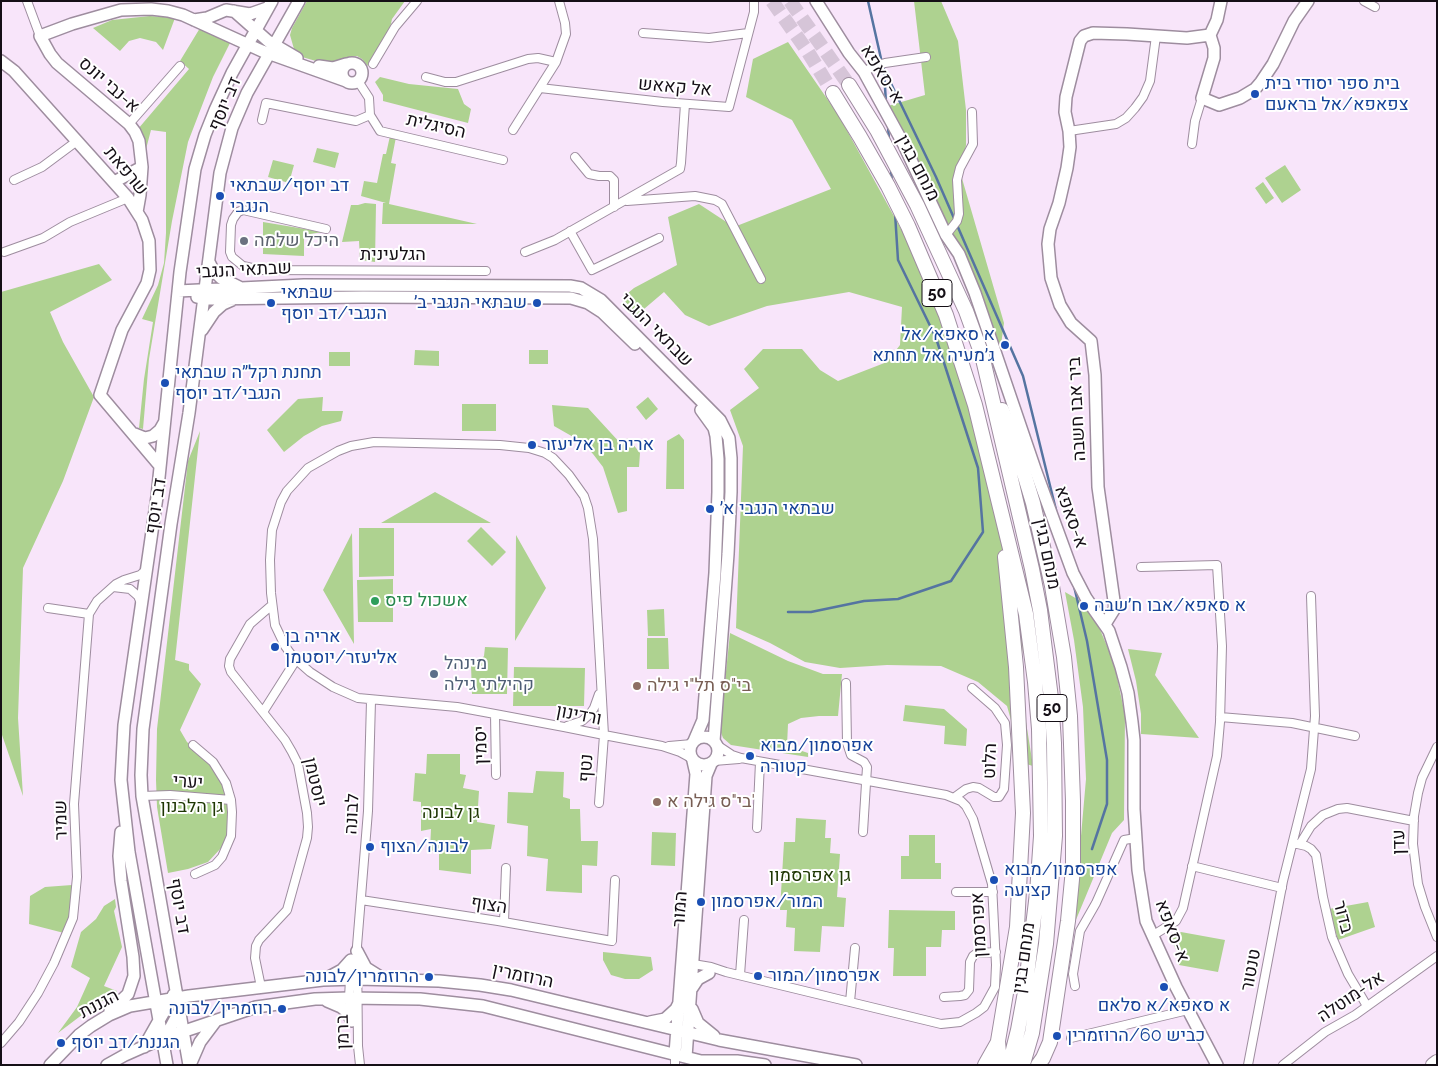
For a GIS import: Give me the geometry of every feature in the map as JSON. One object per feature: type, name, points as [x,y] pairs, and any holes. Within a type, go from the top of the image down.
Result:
[{"type":"highway","name":"מנחם בגין","points":[[849,85],[877,130],[917,205],[962,302],[982,355],[1032,569],[1046,657],[1054,744],[1055,836],[1046,944],[1034,1024],[1011,1064]]},
{"type":"highway","name":"מנחם בגין","points":[[834,94],[888,186],[908,226],[946,315],[975,404],[1019,581],[1027,623],[1039,729],[1041,836],[1031,950],[1011,1064]]},
{"type":"highway","points":[[982,355],[1014,440],[1033,503],[1054,595],[1064,657],[1069,706],[1073,801],[1072,869],[1061,974],[1048,1058],[1038,1065]]},
{"type":"highway","points":[[985,1065],[998,1042],[1017,927],[1022,813],[1016,667],[1000,509]]},
{"type":"highway","points":[[998,1042],[1011,1064]]},
{"type":"highway","points":[[1433,1065],[1437,1062]]},
{"type":"street","name":"א-נבי יונס","points":[[27,1],[40,36],[57,63],[129,124],[139,141],[142,168],[137,212]]},
{"type":"street","name":"דב יוסף","points":[[179,995],[142,796],[143,728],[171,524],[189,413],[224,152],[243,102],[299,1]]},
{"type":"street","points":[[373,64],[395,27],[417,1]]},
{"type":"street","points":[[514,130],[556,62],[566,34],[559,1]]},
{"type":"street","name":"אל קאאש","points":[[540,88],[684,104],[729,107],[754,12],[754,1]]},
{"type":"street","name":"א-סאפא","points":[[816,1],[844,46],[864,72],[904,145],[946,235],[959,254],[975,293],[1035,469],[1073,573],[1086,598],[1109,631],[1128,693],[1132,722],[1139,885],[1146,921],[1188,1010],[1218,1065]]},
{"type":"street","points":[[1192,144],[1195,121],[1214,58],[1214,48],[1210,35],[1217,20],[1221,1]]},
{"type":"street","points":[[1202,98],[1219,105],[1240,98],[1255,89],[1268,73],[1294,21],[1308,1]]},
{"type":"street","points":[[1364,1],[1375,7]]},
{"type":"street","points":[[194,20],[207,18],[226,10],[250,14],[270,5]]},
{"type":"street","name":"דב יוסף","points":[[167,1065],[132,874],[121,780],[122,752],[160,466],[178,291],[195,169],[215,110],[247,45],[270,5]]},
{"type":"street","points":[[40,36],[92,18],[134,9],[168,11],[194,20],[247,45],[294,56],[326,68],[354,63],[361,68],[362,75],[352,81]]},
{"type":"street","points":[[234,12],[255,30],[271,50],[352,81]]},
{"type":"street","points":[[218,31],[216,18],[219,13]]},
{"type":"street","points":[[282,30],[285,41],[294,56]]},
{"type":"street","points":[[643,33],[709,38],[748,32]]},
{"type":"street","name":"ביר אבו חשבה","points":[[1105,624],[1115,608],[1098,487],[1095,375],[1091,341],[1071,323],[1060,305],[1051,278],[1048,244],[1050,229],[1068,168],[1070,147],[1065,112],[1066,97],[1080,40],[1084,36],[1093,33],[1187,38],[1210,35]]},
{"type":"street","points":[[1069,131],[1116,124],[1126,118],[1143,98],[1150,80],[1156,36]]},
{"type":"street","points":[[864,72],[874,66],[885,63],[926,57]]},
{"type":"street","points":[[426,77],[445,82],[456,82],[528,59],[538,58],[556,62]]},
{"type":"street","name":"שרפאת","points":[[1,61],[14,71],[128,198],[137,212],[149,241],[150,270],[146,283],[122,330],[100,395],[160,466]]},
{"type":"street","points":[[346,64],[342,71],[342,77],[352,81]]},
{"type":"street","points":[[129,124],[180,66]]},
{"type":"street","name":"הסיגלית","points":[[352,81],[368,98],[370,115],[380,131],[503,160]]},
{"type":"street","points":[[262,120],[266,103],[356,121],[370,115]]},
{"type":"street","points":[[525,252],[570,232],[680,169],[684,104]]},
{"type":"street","points":[[946,235],[957,221],[959,214],[957,180],[960,168],[973,144],[972,112]]},
{"type":"street","points":[[14,180],[42,168],[77,141]]},
{"type":"street","points":[[575,157],[589,174],[610,176],[614,180],[614,207]]},
{"type":"street","points":[[114,182],[142,168]]},
{"type":"street","points":[[623,202],[695,196],[722,204],[761,279]]},
{"type":"street","points":[[4,252],[43,238],[70,222],[128,198]]},
{"type":"street","name":"הגלעינית","points":[[326,229],[243,210],[238,212],[233,219],[230,252],[232,257],[243,266],[261,270],[486,271]]},
{"type":"street","points":[[570,232],[592,270],[659,238]]},
{"type":"street","points":[[209,262],[213,270],[226,282],[241,287],[254,288]]},
{"type":"street","points":[[313,270],[314,297]]},
{"type":"street","name":"שבתאי הנגבי","points":[[205,294],[254,288],[314,285],[570,286],[581,288],[596,296],[614,311],[720,420],[729,438],[731,492],[716,743]]},
{"type":"street","name":"שבתאי הנגבי","points":[[178,291],[234,299],[314,297],[563,298],[579,300],[602,312],[705,414],[714,428],[717,444],[718,492],[715,573],[702,720],[693,742]]},
{"type":"street","points":[[200,334],[214,312],[223,304],[234,299]]},
{"type":"street","points":[[134,434],[145,438],[153,436],[165,422]]},
{"type":"street","points":[[371,700],[358,698],[333,687],[310,672],[296,660],[281,640],[272,605],[270,560],[272,530],[276,515],[287,491],[308,468],[322,459],[351,446],[374,442],[516,446],[538,450],[553,458],[569,475],[584,496],[588,508],[594,538],[604,735]]},
{"type":"street","points":[[1141,567],[1217,565],[1222,646],[1219,741],[1214,772],[1192,866],[1180,915],[1170,926],[1152,936]]},
{"type":"street","points":[[48,608],[89,614],[97,601],[120,581],[137,576],[146,570]]},
{"type":"street","points":[[113,587],[132,590],[138,596],[142,606]]},
{"type":"street","name":"טנטור","points":[[1248,1065],[1283,885],[1296,844],[1311,769],[1314,728],[1310,596]]},
{"type":"street","name":"יוסטמן","points":[[261,987],[255,958],[256,946],[259,940],[287,910],[307,838],[308,827],[298,764],[285,740],[231,672],[229,666],[235,650],[250,624],[272,605]]},
{"type":"street","name":"שמיר","points":[[1,1043],[19,1022],[38,993],[54,963],[73,918],[77,877],[74,804],[89,614]]},
{"type":"street","points":[[263,712],[296,660]]},
{"type":"street","points":[[846,683],[847,743],[851,755],[864,762],[866,767],[863,832]]},
{"type":"street","points":[[564,727],[582,721],[590,714],[598,701],[601,688]]},
{"type":"street","name":"הלוט","points":[[955,797],[972,787],[979,788],[994,797],[999,797],[1004,789],[1007,746],[1005,723],[995,708],[972,688]]},
{"type":"street","name":"ורדינון","points":[[371,700],[457,707],[496,714],[662,746],[680,752],[692,759]]},
{"type":"street","name":"לבונה","points":[[353,998],[354,955],[361,900],[368,811],[371,700]]},
{"type":"street","name":"יסמין","points":[[496,714],[496,776]]},
{"type":"street","points":[[1220,717],[1292,723],[1356,736]]},
{"type":"street","name":"נטף","points":[[599,803],[604,735]]},
{"type":"street","points":[[741,758],[704,766],[692,759],[690,751],[693,742],[702,737],[707,737],[732,755],[741,758],[955,797]]},
{"type":"street","name":"ורדינון","points":[[662,746],[693,742]]},
{"type":"street","points":[[713,763],[718,754],[716,743]]},
{"type":"street","name":"יערי","points":[[193,745],[219,770],[226,783],[231,800],[232,825],[227,847],[215,865],[195,874]]},
{"type":"street","name":"עדן","points":[[1437,747],[1422,778],[1414,821],[1413,844],[1418,884],[1437,937]]},
{"type":"street","name":"המור","points":[[685,1002],[691,989],[689,967],[696,774],[692,759]]},
{"type":"street","points":[[757,828],[760,762]]},
{"type":"street","name":"המור","points":[[686,1061],[683,1031],[685,1002],[706,776],[713,763]]},
{"type":"street","name":"יערי","points":[[142,796],[170,795],[231,800]]},
{"type":"street","name":"אפרסמון","points":[[689,967],[711,967],[740,976],[932,1022],[952,1024],[960,1022],[984,1007],[995,987],[996,952],[993,892],[989,870],[972,819],[966,806],[955,797]]},
{"type":"street","points":[[1296,844],[1323,815],[1338,809],[1347,808],[1414,821]]},
{"type":"street","points":[[102,1019],[128,994],[134,976],[119,856],[124,815]]},
{"type":"street","points":[[1076,986],[1073,974],[1080,931],[1096,903],[1124,840],[1136,838]]},
{"type":"street","name":"בדור","points":[[1296,844],[1312,849],[1316,855],[1332,937],[1348,974],[1367,1006]]},
{"type":"street","points":[[1192,866],[1283,885]]},
{"type":"street","points":[[504,922],[506,868]]},
{"type":"street","name":"הצוף","points":[[361,900],[612,941],[615,880]]},
{"type":"street","points":[[956,892],[993,892]]},
{"type":"street","points":[[740,976],[744,920]]},
{"type":"street","points":[[850,1002],[855,948]]},
{"type":"street","points":[[944,997],[965,995],[968,990],[972,956],[977,953],[996,952]]},
{"type":"street","points":[[323,980],[342,970],[354,955],[366,968],[384,978]]},
{"type":"street","name":"אל-מוטלה","points":[[1283,1065],[1325,1032],[1367,1006],[1437,956]]},
{"type":"street","name":"אפרסמון","points":[[689,967],[709,973],[726,972]]},
{"type":"street","points":[[691,989],[698,979],[709,973]]},
{"type":"street","name":"הרוזמרין","points":[[179,995],[323,980],[353,979],[384,978],[480,985],[511,990],[719,1040],[856,1065]]},
{"type":"street","points":[[179,995],[190,1065]]},
{"type":"street","points":[[144,1047],[158,1023],[179,995]]},
{"type":"street","name":"הגננת","points":[[50,1065],[79,1035],[102,1019],[123,1009],[179,995]]},
{"type":"street","points":[[353,998],[352,1021],[358,1046]]},
{"type":"street","points":[[107,1065],[144,1047],[256,1007],[315,999],[353,998],[420,999],[483,1006],[686,1061],[737,1060],[765,1065]]},
{"type":"street","name":"ברמן","points":[[353,998],[360,1065]]},
{"type":"street","points":[[315,999],[341,1007],[352,1021]]},
{"type":"street","points":[[642,1022],[665,1019],[685,1002],[698,1023],[719,1040]]},
{"type":"street","points":[[163,1040],[180,1010]]},
{"type":"street","points":[[1070,1038],[1188,1010]]},
{"type":"street","points":[[190,1065],[200,1042],[215,1022]]},
{"type":"green space","points":[[307,1],[405,1],[392,19],[389,33],[368,66],[357,56],[332,63],[323,63],[302,57],[294,49],[290,35]]},
{"type":"green space","points":[[914,1],[941,1],[958,41],[966,110],[966,145],[961,175],[1004,323],[1001,345],[995,340],[888,106],[925,95]]},
{"type":"green space","points":[[150,16],[175,18],[163,50],[156,42],[140,38],[129,41],[120,51],[93,28],[112,20]]},
{"type":"green space","points":[[200,28],[230,43],[213,77],[188,142],[172,221],[149,359],[143,429],[139,428],[153,322],[142,319],[158,285],[164,263],[166,233],[166,132],[151,130],[145,153],[138,129],[189,69],[180,61]]},
{"type":"green space","points":[[788,42],[839,116],[901,229],[942,316],[973,413],[1027,612],[1019,678],[1033,766],[1016,761],[1016,738],[1007,706],[978,682],[941,666],[887,665],[840,668],[805,662],[770,643],[736,628],[743,446],[730,410],[759,388],[744,369],[763,349],[802,349],[820,370],[838,381],[887,362],[900,345],[902,307],[849,292],[767,306],[709,326],[685,315],[664,292],[637,315],[622,298],[634,288],[677,265],[668,217],[699,204],[734,227],[831,189],[792,120],[746,97],[753,59]]},
{"type":"green space","points":[[380,77],[409,84],[458,89],[464,104],[471,109],[468,123],[383,101],[383,95],[375,82]]},
{"type":"green space","points":[[390,136],[396,137],[391,163],[396,164],[389,204],[477,224],[382,224],[383,203],[386,203],[361,196],[364,181],[377,183],[383,154],[386,154]]},
{"type":"green space","points":[[317,148],[339,153],[335,168],[313,162]]},
{"type":"green space","points":[[273,160],[294,165],[289,183],[268,177]]},
{"type":"green space","points":[[1285,165],[1301,190],[1282,203],[1265,178]]},
{"type":"green space","points":[[1263,182],[1274,198],[1266,204],[1255,188]]},
{"type":"green space","points":[[376,204],[375,262],[360,260],[359,241],[342,242],[351,205]]},
{"type":"green space","points":[[263,222],[323,232],[304,235],[304,256],[263,254]]},
{"type":"green space","points":[[99,264],[112,280],[50,312],[63,342],[94,397],[63,481],[23,568],[18,718],[23,796],[1,732],[1,292]]},
{"type":"green space","points":[[415,350],[439,351],[439,366],[414,365]]},
{"type":"green space","points":[[529,350],[548,350],[548,364],[529,364]]},
{"type":"green space","points":[[329,352],[350,352],[350,366],[329,366]]},
{"type":"green space","points":[[323,397],[322,411],[343,411],[341,421],[322,426],[304,436],[284,452],[267,430],[298,399]]},
{"type":"green space","points":[[648,397],[658,409],[646,420],[636,407]]},
{"type":"green space","points":[[462,404],[496,404],[496,431],[462,431]]},
{"type":"green space","points":[[552,405],[588,408],[622,445],[628,438],[640,453],[639,467],[627,467],[627,511],[618,513],[603,467],[593,454],[582,442],[554,426]]},
{"type":"green space","name":"גן הלבנון","points":[[200,431],[175,660],[189,664],[189,670],[201,684],[180,730],[187,742],[211,763],[223,784],[228,803],[227,834],[222,847],[208,862],[168,873],[157,807],[157,729],[188,461]]},
{"type":"green space","points":[[679,434],[684,440],[684,489],[666,489],[667,441]]},
{"type":"green space","points":[[435,492],[491,523],[381,523]]},
{"type":"green space","points":[[481,527],[506,552],[492,566],[467,541]]},
{"type":"green space","points":[[359,528],[394,528],[394,576],[359,577]]},
{"type":"green space","points":[[352,533],[354,644],[323,590]]},
{"type":"green space","points":[[516,535],[546,588],[515,641]]},
{"type":"green space","name":"אשכול פיס","points":[[393,579],[393,622],[358,622],[357,580]]},
{"type":"green space","points":[[1065,592],[1084,603],[1099,627],[1114,663],[1125,715],[1124,820],[1112,833],[1073,927],[1086,779],[1083,707]]},
{"type":"green space","points":[[664,609],[665,636],[648,636],[647,610]]},
{"type":"green space","points":[[730,633],[788,661],[823,674],[842,674],[838,716],[801,718],[788,724],[787,746],[808,753],[808,757],[731,745],[723,738],[720,730]]},
{"type":"green space","points":[[647,638],[668,638],[669,669],[647,669]]},
{"type":"green space","points":[[485,647],[508,648],[507,694],[472,694],[471,665],[478,664],[484,656]]},
{"type":"green space","points":[[1128,649],[1162,653],[1155,675],[1199,738],[1141,734],[1141,714],[1136,681]]},
{"type":"green space","points":[[514,667],[585,668],[584,706],[513,706]]},
{"type":"green space","points":[[905,705],[944,709],[967,729],[966,746],[944,744],[945,726],[903,721]]},
{"type":"green space","name":"גן לבונה","points":[[427,754],[460,754],[460,774],[466,775],[463,788],[479,791],[477,822],[495,825],[491,849],[471,850],[471,874],[439,870],[439,852],[430,850],[431,829],[421,831],[421,802],[413,801],[415,773],[426,774]]},
{"type":"green space","points":[[536,771],[564,772],[563,797],[570,799],[570,809],[580,809],[581,841],[598,841],[597,866],[582,865],[582,893],[546,891],[548,859],[527,856],[528,826],[507,823],[508,792],[533,793]]},
{"type":"green space","name":"גן אפרסמון","points":[[796,818],[826,820],[825,838],[831,838],[830,853],[840,854],[837,897],[846,898],[844,927],[822,926],[820,952],[794,951],[795,928],[786,927],[787,910],[780,910],[784,842],[795,842]]},
{"type":"green space","points":[[652,832],[676,833],[675,866],[651,865]]},
{"type":"green space","points":[[909,835],[935,835],[935,863],[941,863],[941,879],[901,879],[901,856],[909,856]]},
{"type":"green space","points":[[72,885],[71,910],[64,933],[29,924],[30,896],[45,887]]},
{"type":"green space","points":[[115,899],[116,907],[114,911],[122,947],[104,986],[117,991],[116,994],[95,1005],[58,1033],[77,1007],[90,978],[71,967],[81,932],[96,919],[104,906]]},
{"type":"green space","points":[[1368,902],[1375,927],[1338,940],[1329,909]]},
{"type":"green space","points":[[889,910],[955,911],[955,930],[942,930],[941,947],[926,947],[926,976],[893,976],[894,948],[888,948]]},
{"type":"green space","points":[[1181,932],[1225,940],[1218,972],[1179,965],[1177,952],[1171,939]]},
{"type":"green space","points":[[603,952],[651,957],[653,970],[639,979],[625,979],[611,975],[603,960]]},
{"type":"waterway","points":[[868,1],[882,63]]},
{"type":"waterway","points":[[884,69],[936,177],[1023,376],[1056,510]]},
{"type":"waterway","points":[[884,71],[886,103]]},
{"type":"waterway","points":[[888,126],[889,140]]},
{"type":"waterway","points":[[891,170],[892,182]]},
{"type":"waterway","points":[[788,612],[811,612],[864,601],[898,599],[951,581],[983,532],[978,468],[936,338],[898,260],[895,213]]},
{"type":"waterway","points":[[1074,586],[1087,641],[1107,760],[1107,804],[1092,849]]},
{"type":"tunnel","points":[[772,1],[808,52],[833,93]]},
{"type":"tunnel","points":[[790,1],[849,85]]},
{"type":"place","name":"בית ספר יסודי בית צפאפא/אל בראעם","points":[[1255,94]]},
{"type":"place","name":"דב יוסף/שבתאי הנגבי","points":[[220,196]]},
{"type":"place","name":"היכל שלמה","points":[[244,241]]},
{"type":"place","name":"שבתאי הנגבי/דב יוסף","points":[[271,303]]},
{"type":"place","name":"שבתאי הנגבי ב׳","points":[[537,303]]},
{"type":"place","name":"א סאפא/אל ג׳מעיה אל תחתא","points":[[1005,345]]},
{"type":"place","name":"תחנת רקל״ה שבתאי הנגבי/דב יוסף","points":[[165,383]]},
{"type":"place","name":"אריה בן אליעזר","points":[[532,445]]},
{"type":"place","name":"שבתאי הנגבי א׳","points":[[710,509]]},
{"type":"place","name":"אשכול פיס","points":[[375,601]]},
{"type":"place","name":"א סאפא/אבו ח׳שבה","points":[[1084,606]]},
{"type":"place","name":"אריה בן אליעזר/יוסטמן","points":[[275,647]]},
{"type":"place","name":"מינהל קהילתי גילה","points":[[434,674]]},
{"type":"place","name":"בי\"ס תל\"י גילה","points":[[637,686]]},
{"type":"place","name":"אפרסמון/מבוא קטורה","points":[[750,756]]},
{"type":"place","name":"בי\"ס גילה א'","points":[[657,802]]},
{"type":"place","name":"לבונה/הצוף","points":[[370,847]]},
{"type":"place","name":"אפרסמון/מבוא קציעה","points":[[994,880]]},
{"type":"place","name":"המור/אפרסמון","points":[[701,902]]},
{"type":"place","name":"אפרסמון/המור","points":[[758,976]]},
{"type":"place","name":"הרוזמרין/לבונה","points":[[429,977]]},
{"type":"place","name":"א סאפא/א סלאם","points":[[1164,987]]},
{"type":"place","name":"רוזמרין/לבונה","points":[[282,1009]]},
{"type":"place","name":"כביש 60/הרוזמרין","points":[[1057,1036]]},
{"type":"place","name":"הגננת/דב יוסף","points":[[61,1043]]}]
